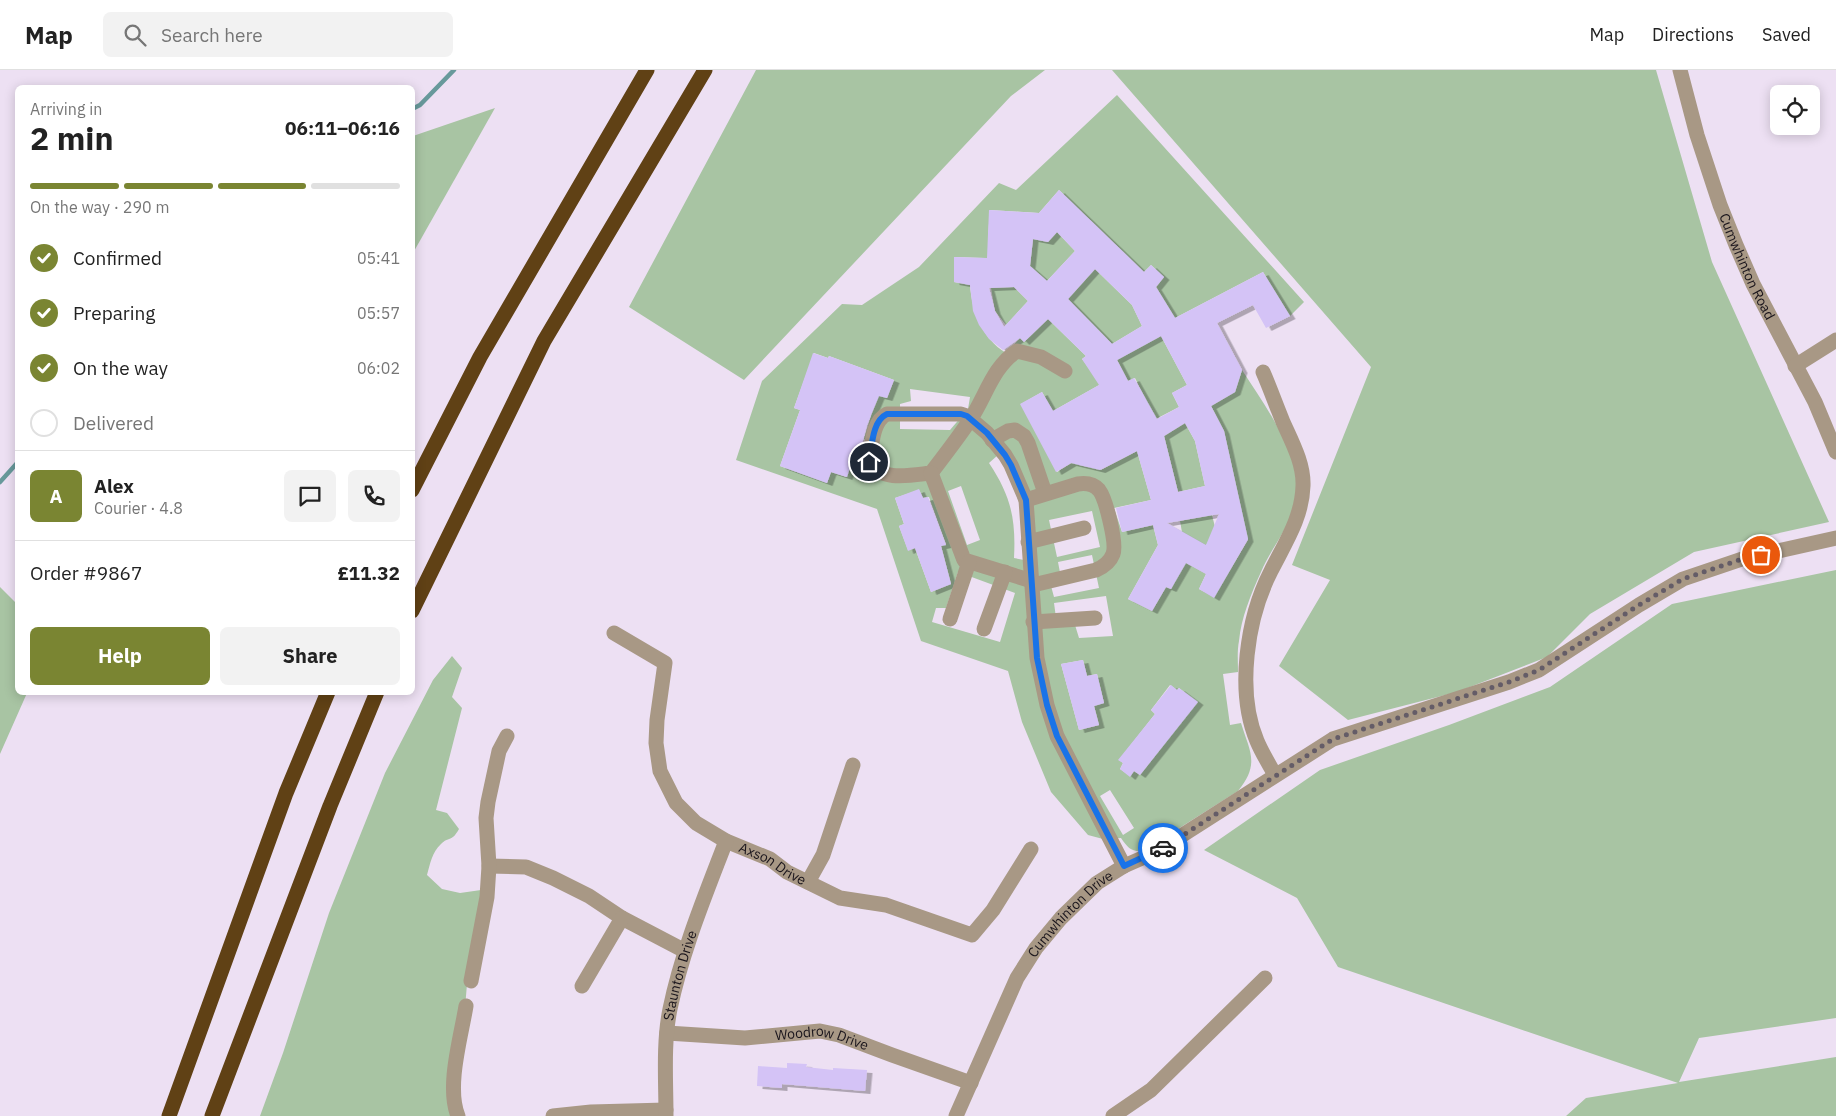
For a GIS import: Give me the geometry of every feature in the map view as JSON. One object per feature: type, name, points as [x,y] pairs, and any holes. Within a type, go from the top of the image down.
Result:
[{"type":"highway","points":[[415,484],[480,357],[647,70]]},
{"type":"highway","points":[[415,606],[544,341],[705,70]]},
{"type":"highway","points":[[169,1116],[286,793],[327,695]]},
{"type":"highway","points":[[212,1116],[330,806],[376,695]]},
{"type":"street","name":"Cumwhinton Road","points":[[1680,70],[1697,135],[1720,205],[1736,245],[1753,284],[1815,402],[1836,452]]},
{"type":"street","points":[[1795,366],[1836,340]]},
{"type":"street","points":[[1065,371],[1041,357],[1016,351],[998,370],[971,419],[931,473],[896,476],[884,474],[869,462],[875,430],[879,420],[887,414],[952,414],[967,416],[971,419],[992,440],[1011,465],[1026,500],[1033,622],[1037,658],[1047,705],[1057,736],[1124,866]]},
{"type":"street","points":[[1263,372],[1299,460],[1303,484],[1298,518],[1261,594],[1248,647],[1249,716],[1257,741],[1275,775]]},
{"type":"street","points":[[992,440],[1015,430],[1024,436],[1045,493]]},
{"type":"street","points":[[931,473],[964,560],[1005,572],[1032,583],[1096,570],[1108,562],[1114,548],[1109,520],[1099,490],[1094,486],[1086,482],[1026,500]]},
{"type":"street","points":[[1028,542],[1084,528]]},
{"type":"street","name":"Cumwhinton Drive","points":[[956,1116],[1017,978],[1036,948],[1061,918],[1097,883],[1124,866],[1156,852],[1333,739],[1509,682],[1539,670],[1639,605],[1683,579],[1742,559],[1836,538]]},
{"type":"street","points":[[950,619],[970,562]]},
{"type":"street","points":[[984,629],[1005,572]]},
{"type":"street","points":[[1033,622],[1095,618]]},
{"type":"street","name":"Axson Drive","points":[[614,632],[665,663],[656,743],[660,772],[676,803],[696,823],[726,841],[770,858],[788,872],[840,898],[886,905],[972,935],[993,910],[1031,850]]},
{"type":"street","points":[[471,981],[487,897],[489,866],[487,810],[499,751],[507,736]]},
{"type":"street","points":[[808,882],[823,855],[853,765]]},
{"type":"street","name":"Staunton Drive","points":[[666,1113],[667,1033],[670,1009],[685,951],[726,841]]},
{"type":"street","points":[[489,866],[526,867],[553,878],[589,896],[622,918],[685,951]]},
{"type":"street","points":[[582,986],[622,918]]},
{"type":"street","points":[[1113,1116],[1151,1090],[1265,978]]},
{"type":"street","points":[[458,1116],[454,1100],[455,1072],[466,1006]]},
{"type":"street","name":"Woodrow Drive","points":[[667,1033],[745,1038],[820,1031],[839,1034],[892,1056],[971,1083]]},
{"type":"street","points":[[553,1116],[591,1112],[666,1113]]},
{"type":"green space","points":[[756,70],[1045,70],[1011,96],[744,380],[629,307]]},
{"type":"green space","points":[[1112,70],[1656,70],[1712,262],[1829,522],[1694,552],[1590,614],[1547,657],[1457,692],[1348,720],[1279,666],[1330,580],[1292,565],[1371,367]]},
{"type":"green space","points":[[1117,95],[1304,302],[1290,316],[1263,272],[1175,318],[1156,287],[1164,277],[1151,265],[1144,272],[1059,190],[1039,213],[990,210],[988,237],[1015,259],[954,257],[954,282],[970,285],[973,305],[980,324],[998,347],[1006,353],[1020,338],[1024,342],[1048,319],[1086,356],[1082,359],[1101,384],[1053,411],[1042,392],[1021,404],[1057,472],[1078,459],[1084,442],[1079,465],[1088,467],[1093,456],[1101,470],[1137,451],[1151,500],[1114,508],[1122,532],[1153,525],[1158,545],[1128,599],[1152,611],[1166,587],[1171,589],[1181,560],[1206,574],[1199,589],[1214,597],[1248,540],[1224,431],[1211,406],[1235,392],[1242,370],[1275,422],[1294,464],[1297,491],[1291,516],[1266,561],[1247,606],[1238,645],[1238,672],[1223,674],[1230,725],[1241,723],[1250,750],[1251,765],[1249,773],[1238,791],[1143,851],[1130,849],[1121,838],[1103,839],[1088,835],[1051,792],[1022,722],[1008,671],[921,641],[877,509],[736,460],[762,381],[842,304],[862,305],[919,267],[999,183],[1016,190]],"holes":[[[814,353],[828,358],[829,356],[894,380],[887,398],[874,394],[867,414],[871,416],[864,439],[869,441],[860,467],[851,465],[846,477],[831,472],[827,483],[780,466],[800,410],[794,408]],[[910,389],[970,397],[968,409],[950,430],[900,429],[900,404],[911,401]],[[998,455],[1016,486],[1025,533],[1024,560],[1014,558],[1013,520],[1002,486],[989,463]],[[961,486],[980,540],[967,545],[948,491]],[[919,490],[923,498],[929,497],[946,544],[941,546],[951,584],[931,592],[915,548],[908,550],[899,526],[904,524],[895,498]],[[1092,511],[1100,547],[1057,557],[1049,520]],[[1092,555],[1099,588],[1054,597],[1051,586],[1062,583],[1058,562]],[[958,572],[1015,593],[1000,642],[932,622],[936,608],[946,608]],[[1106,596],[1113,636],[1079,638],[1075,625],[1057,625],[1054,603]],[[1083,660],[1087,676],[1097,674],[1104,703],[1094,706],[1099,725],[1079,730],[1061,664]],[[1170,685],[1177,690],[1179,688],[1197,702],[1140,775],[1134,771],[1130,776],[1120,769],[1123,763],[1119,760],[1155,714],[1151,710]],[[1110,790],[1134,828],[1123,835],[1100,796]]]},
{"type":"green space","points":[[495,108],[415,249],[415,135]]},
{"type":"green space","points":[[1057,232],[1075,251],[1047,281],[1030,266],[1033,239],[1048,242]]},
{"type":"green space","points":[[1095,269],[1132,305],[1142,326],[1112,344],[1068,299]]},
{"type":"green space","points":[[1014,287],[1028,301],[1006,325],[995,311],[991,288]]},
{"type":"green space","points":[[1161,336],[1187,385],[1172,393],[1179,407],[1152,421],[1146,400],[1135,378],[1128,381],[1117,360]]},
{"type":"green space","points":[[1185,423],[1195,441],[1205,486],[1178,492],[1164,436]]},
{"type":"green space","points":[[1212,515],[1217,535],[1206,545],[1184,543],[1180,521]]},
{"type":"green space","points":[[1836,570],[1836,1018],[1699,1038],[1679,1082],[1836,1057],[1836,1116],[1566,1116],[1586,1098],[1678,1083],[1338,967],[1297,898],[1204,850],[1320,770],[1550,687],[1672,604]]},
{"type":"green space","points":[[0,587],[15,602],[15,695],[26,695],[0,754]]},
{"type":"green space","points":[[452,656],[462,668],[452,697],[462,708],[436,810],[447,813],[459,829],[452,838],[444,842],[435,851],[427,875],[442,889],[460,893],[488,889],[469,960],[456,1116],[260,1116],[283,1053],[329,913],[385,773],[433,680]]},
{"type":"building","points":[[1059,190],[1144,272],[1151,265],[1164,277],[1156,287],[1175,318],[1263,272],[1290,316],[1266,328],[1253,305],[1217,323],[1242,370],[1235,392],[1211,406],[1224,431],[1248,539],[1214,598],[1199,589],[1206,574],[1186,563],[1171,589],[1166,587],[1152,611],[1128,599],[1158,545],[1153,525],[1122,532],[1116,508],[1151,500],[1137,451],[1100,470],[1071,463],[1056,472],[1020,404],[1042,392],[1053,411],[1099,385],[1082,359],[1086,356],[1048,319],[1024,342],[1020,338],[1003,350],[989,339],[979,325],[973,311],[970,285],[954,282],[954,257],[987,258],[989,210],[1039,213]],"holes":[[[1057,232],[1075,251],[1047,281],[1030,266],[1033,239],[1048,242]],[[1095,269],[1132,305],[1142,326],[1112,344],[1068,299]],[[1014,287],[1028,301],[1004,327],[995,311],[989,288]],[[1161,336],[1187,385],[1172,393],[1179,407],[1157,419],[1134,378],[1128,381],[1117,360]],[[1185,423],[1195,441],[1205,486],[1178,492],[1164,436]],[[1219,514],[1206,545],[1167,523]]]},
{"type":"building","points":[[813,353],[828,358],[829,356],[894,380],[887,398],[879,396],[867,425],[863,440],[860,468],[851,465],[847,477],[831,472],[827,483],[780,466],[800,410],[794,408]]},
{"type":"building","points":[[919,489],[923,498],[928,497],[946,545],[941,546],[951,584],[931,592],[915,548],[908,551],[899,526],[904,524],[895,498]]},
{"type":"building","points":[[1083,660],[1087,676],[1097,674],[1104,703],[1094,706],[1099,725],[1079,730],[1061,664]]},
{"type":"building","points":[[1171,685],[1177,690],[1179,688],[1198,702],[1140,775],[1134,771],[1130,777],[1120,769],[1123,763],[1118,760],[1155,714],[1151,710]]},
{"type":"building","points":[[787,1063],[807,1064],[806,1067],[833,1070],[833,1068],[867,1070],[865,1091],[782,1084],[782,1088],[757,1086],[758,1066],[787,1068]]},
{"type":"waterway","points":[[415,108],[420,105],[454,70]]},
{"type":"waterway","points":[[0,482],[15,465]]},
{"type":"way so far","points":[[1163,848],[1333,739],[1509,682],[1539,670],[1639,605],[1683,579],[1742,559],[1761,555]]},
{"type":"route","points":[[869,462],[877,424],[887,414],[961,414],[967,416],[987,433],[1005,455],[1026,500],[1037,658],[1047,705],[1057,736],[1124,866],[1163,848]]}]
